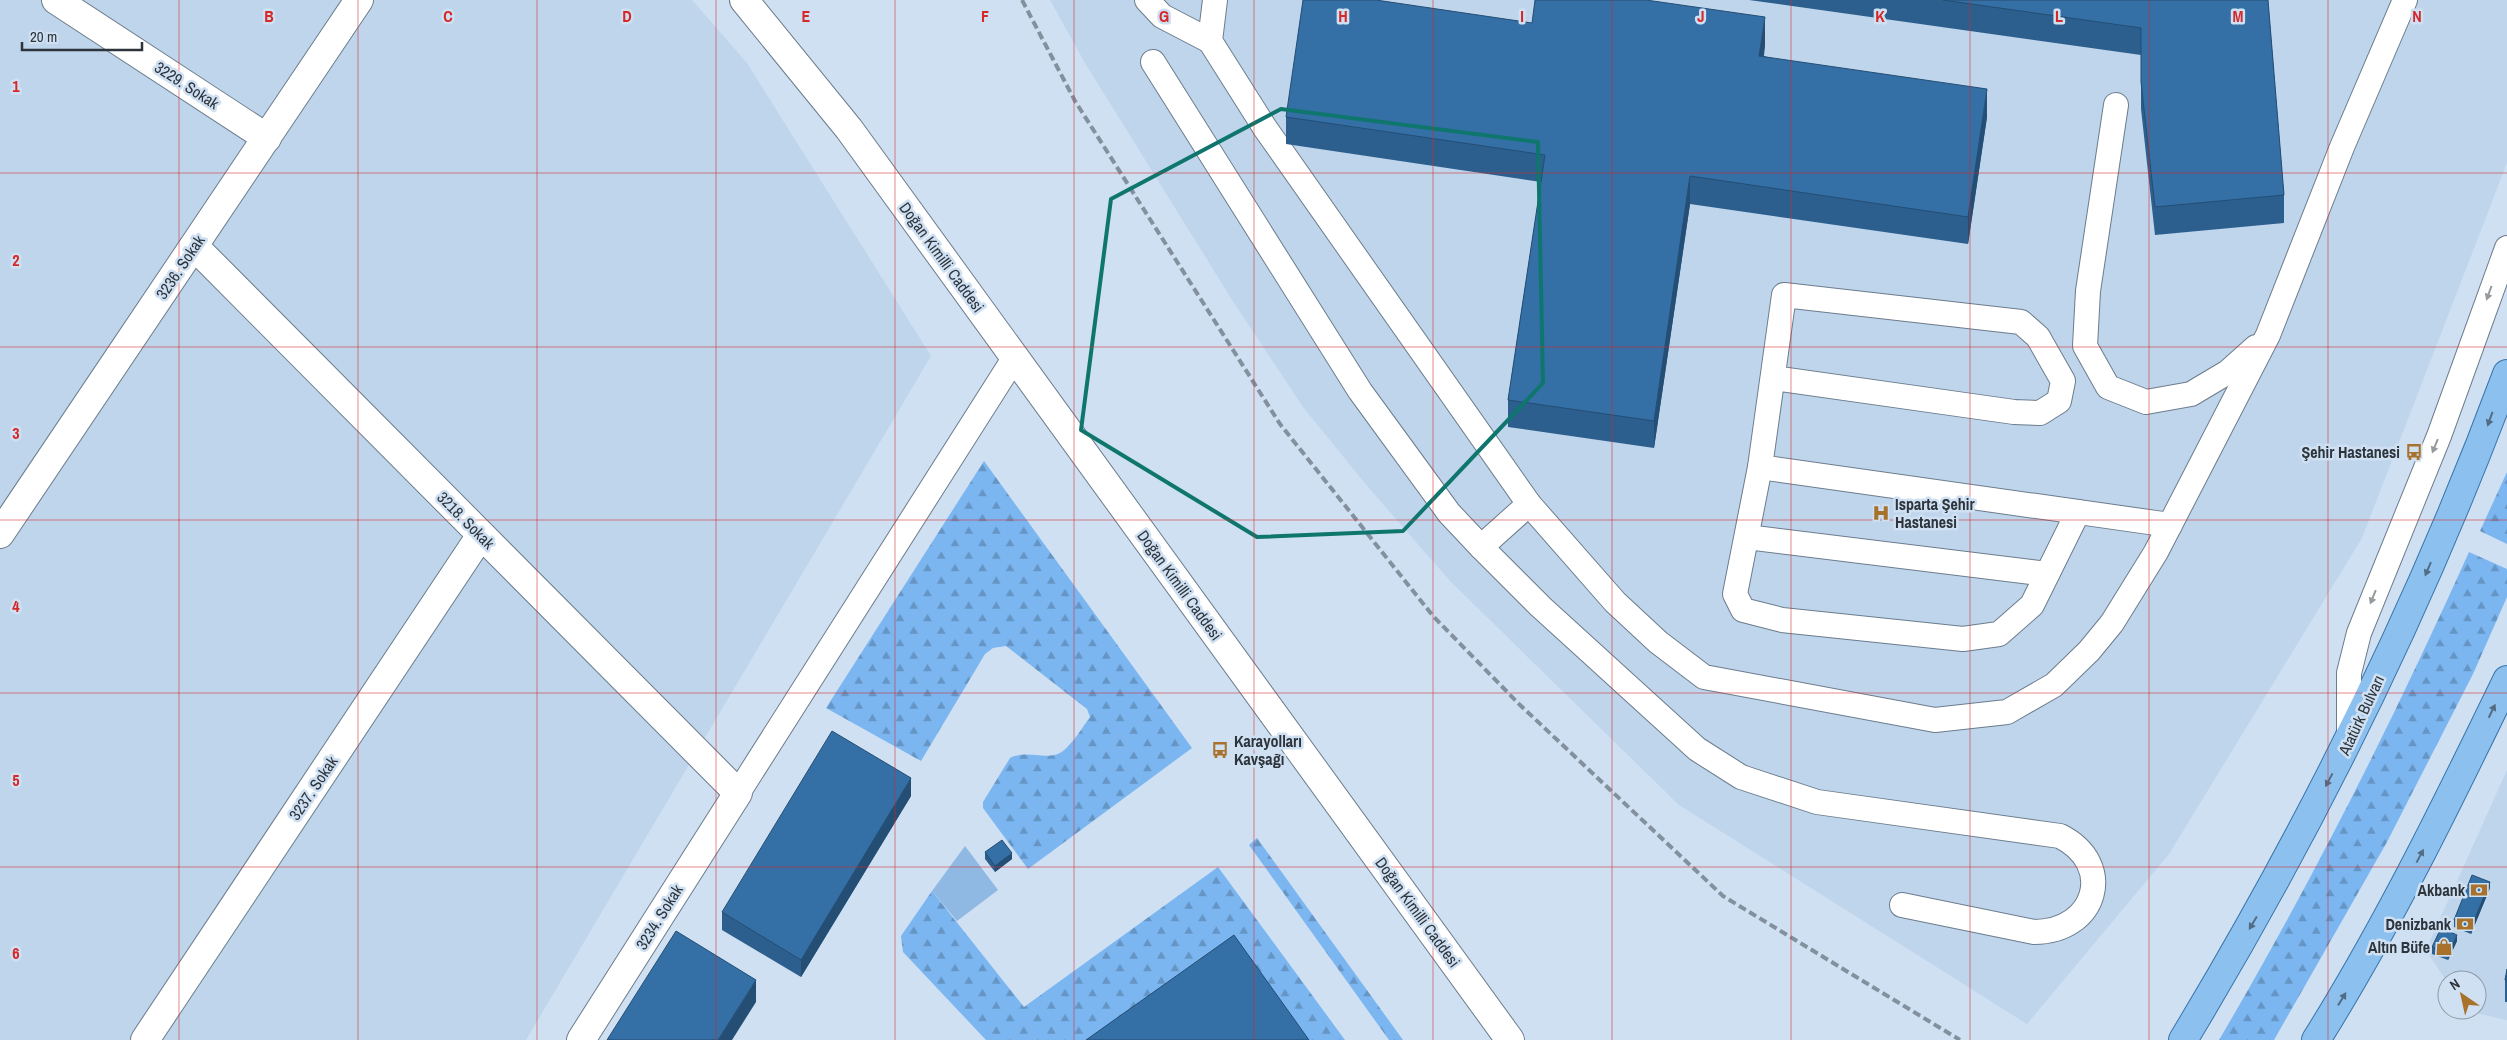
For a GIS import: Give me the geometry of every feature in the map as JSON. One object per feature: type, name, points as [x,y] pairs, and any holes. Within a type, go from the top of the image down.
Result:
[{"type":"main road","name":"Atatürk Bulvarı","points":[[2183,1040],[2262,908],[2349,743],[2466,480],[2507,374]]},
{"type":"main road","points":[[2316,1040],[2349,987],[2434,830],[2507,680]]},
{"type":"street","name":"3229. Sokak","points":[[56,0],[267,138]]},
{"type":"street","name":"3236. Sokak","points":[[0,534],[360,0]]},
{"type":"street","name":"Doğan Kimilli Caddesi","points":[[744,0],[849,129],[1510,1040]]},
{"type":"street","name":"Doğan Kimilli Caddesi","points":[[768,0],[849,129]]},
{"type":"street","name":"3218. Sokak","points":[[194,246],[738,793]]},
{"type":"street","name":"3237. Sokak","points":[[146,1040],[481,535]]},
{"type":"street","name":"3234. Sokak","points":[[581,1040],[738,793]]},
{"type":"lane","points":[[1147,0],[1162,16],[1210,41],[1264,128],[1530,504],[1615,602],[1658,642],[1704,677],[1935,720],[2007,712],[2054,685],[2089,651],[2112,623],[2170,525],[2268,335],[2342,147],[2405,0]]},
{"type":"lane","points":[[1210,41],[1215,0]]},
{"type":"lane","points":[[1153,62],[1360,391],[1448,513],[1541,608],[1697,749],[1741,777],[1817,802],[2060,836],[2072,842],[2082,852],[2089,864],[2092,877],[2092,891],[2087,906],[2077,918],[2065,927],[2050,932],[2034,932],[1902,905]]},
{"type":"lane","points":[[2116,105],[2088,291],[2084,346],[2108,387],[2146,402],[2191,394],[2228,372],[2268,335]]},
{"type":"lane","points":[[2349,743],[2350,674],[2359,633],[2439,436],[2507,248]]},
{"type":"lane","points":[[1773,378],[2014,412],[2040,413],[2059,402],[2063,381],[2038,337],[2021,322],[1784,296],[1760,467],[1735,594],[1743,610],[1782,620],[1963,639],[1999,634],[2032,605],[2078,512]]},
{"type":"lane","points":[[738,793],[1015,358]]},
{"type":"lane","points":[[1760,467],[2170,525]]},
{"type":"lane","points":[[1481,547],[1530,504]]},
{"type":"lane","points":[[1747,537],[2047,574]]},
{"type":"highlighted area","points":[[1281,109],[1538,142],[1543,383],[1403,531],[1257,537],[1081,430],[1111,199]]},
{"type":"shaded area","points":[[0,0],[692,0],[747,63],[931,356],[526,1040],[0,1040]]},
{"type":"shaded area","name":"Isparta Şehir Hastanesi","points":[[1050,0],[2507,0],[2507,163],[2362,538],[2169,854],[2027,1024],[1679,805],[1450,581],[1368,487],[1303,407],[1234,303],[1085,63]]},
{"type":"shaded area","points":[[2507,770],[2507,1020],[2487,1016],[2487,970],[2439,970],[2426,950]]},
{"type":"shaded area","points":[[965,846],[998,890],[957,921],[932,891]]},
{"type":"green space","points":[[984,461],[1192,748],[1028,869],[983,808],[983,802],[1010,758],[1023,755],[1044,756],[1057,754],[1067,748],[1090,717],[1087,709],[1006,646],[993,648],[985,654],[921,761],[826,708]]},
{"type":"green space","points":[[2507,472],[2507,544],[2480,531]]},
{"type":"green space","points":[[2469,552],[2507,569],[2507,597],[2473,674],[2387,842],[2274,1040],[2219,1040],[2287,921],[2351,799]]},
{"type":"green space","points":[[1257,838],[1403,1040],[1389,1040],[1249,845]]},
{"type":"green space","points":[[1218,867],[1345,1040],[986,1040],[903,952],[901,936],[932,891],[1024,1007]]},
{"type":"building","points":[[1303,0],[1376,0],[1532,23],[1535,0],[1646,0],[1765,17],[1759,56],[1987,89],[1968,217],[1690,176],[1654,421],[1508,400],[1545,155],[1286,117]]},
{"type":"building","points":[[1943,0],[2268,0],[2284,195],[2155,207],[2141,82],[2141,28]]},
{"type":"building","points":[[832,731],[911,778],[801,960],[722,912]]},
{"type":"building","points":[[1002,840],[1012,853],[995,866],[985,852]]},
{"type":"building","points":[[2472,875],[2490,882],[2471,928],[2454,920]]},
{"type":"building","points":[[2441,928],[2457,935],[2448,954],[2432,947]]},
{"type":"building","points":[[676,931],[756,980],[718,1040],[607,1040]]},
{"type":"building","points":[[1234,935],[1309,1040],[1086,1040]]},
{"type":"railway","points":[[1022,0],[1075,101],[1280,424],[1433,616],[1519,704],[1723,896],[1960,1040]]},
{"type":"place","name":"Şehir Hastanesi","points":[[2414,452]]},
{"type":"place","name":"Isparta Şehir Hastanesi","points":[[1881,513]]},
{"type":"place","name":"Karayolları Kavşağı","points":[[1220,750]]},
{"type":"place","name":"Akbank","points":[[2479,890]]},
{"type":"place","name":"Denizbank","points":[[2465,924]]},
{"type":"place","name":"Altın Büfe","points":[[2444,947]]}]
